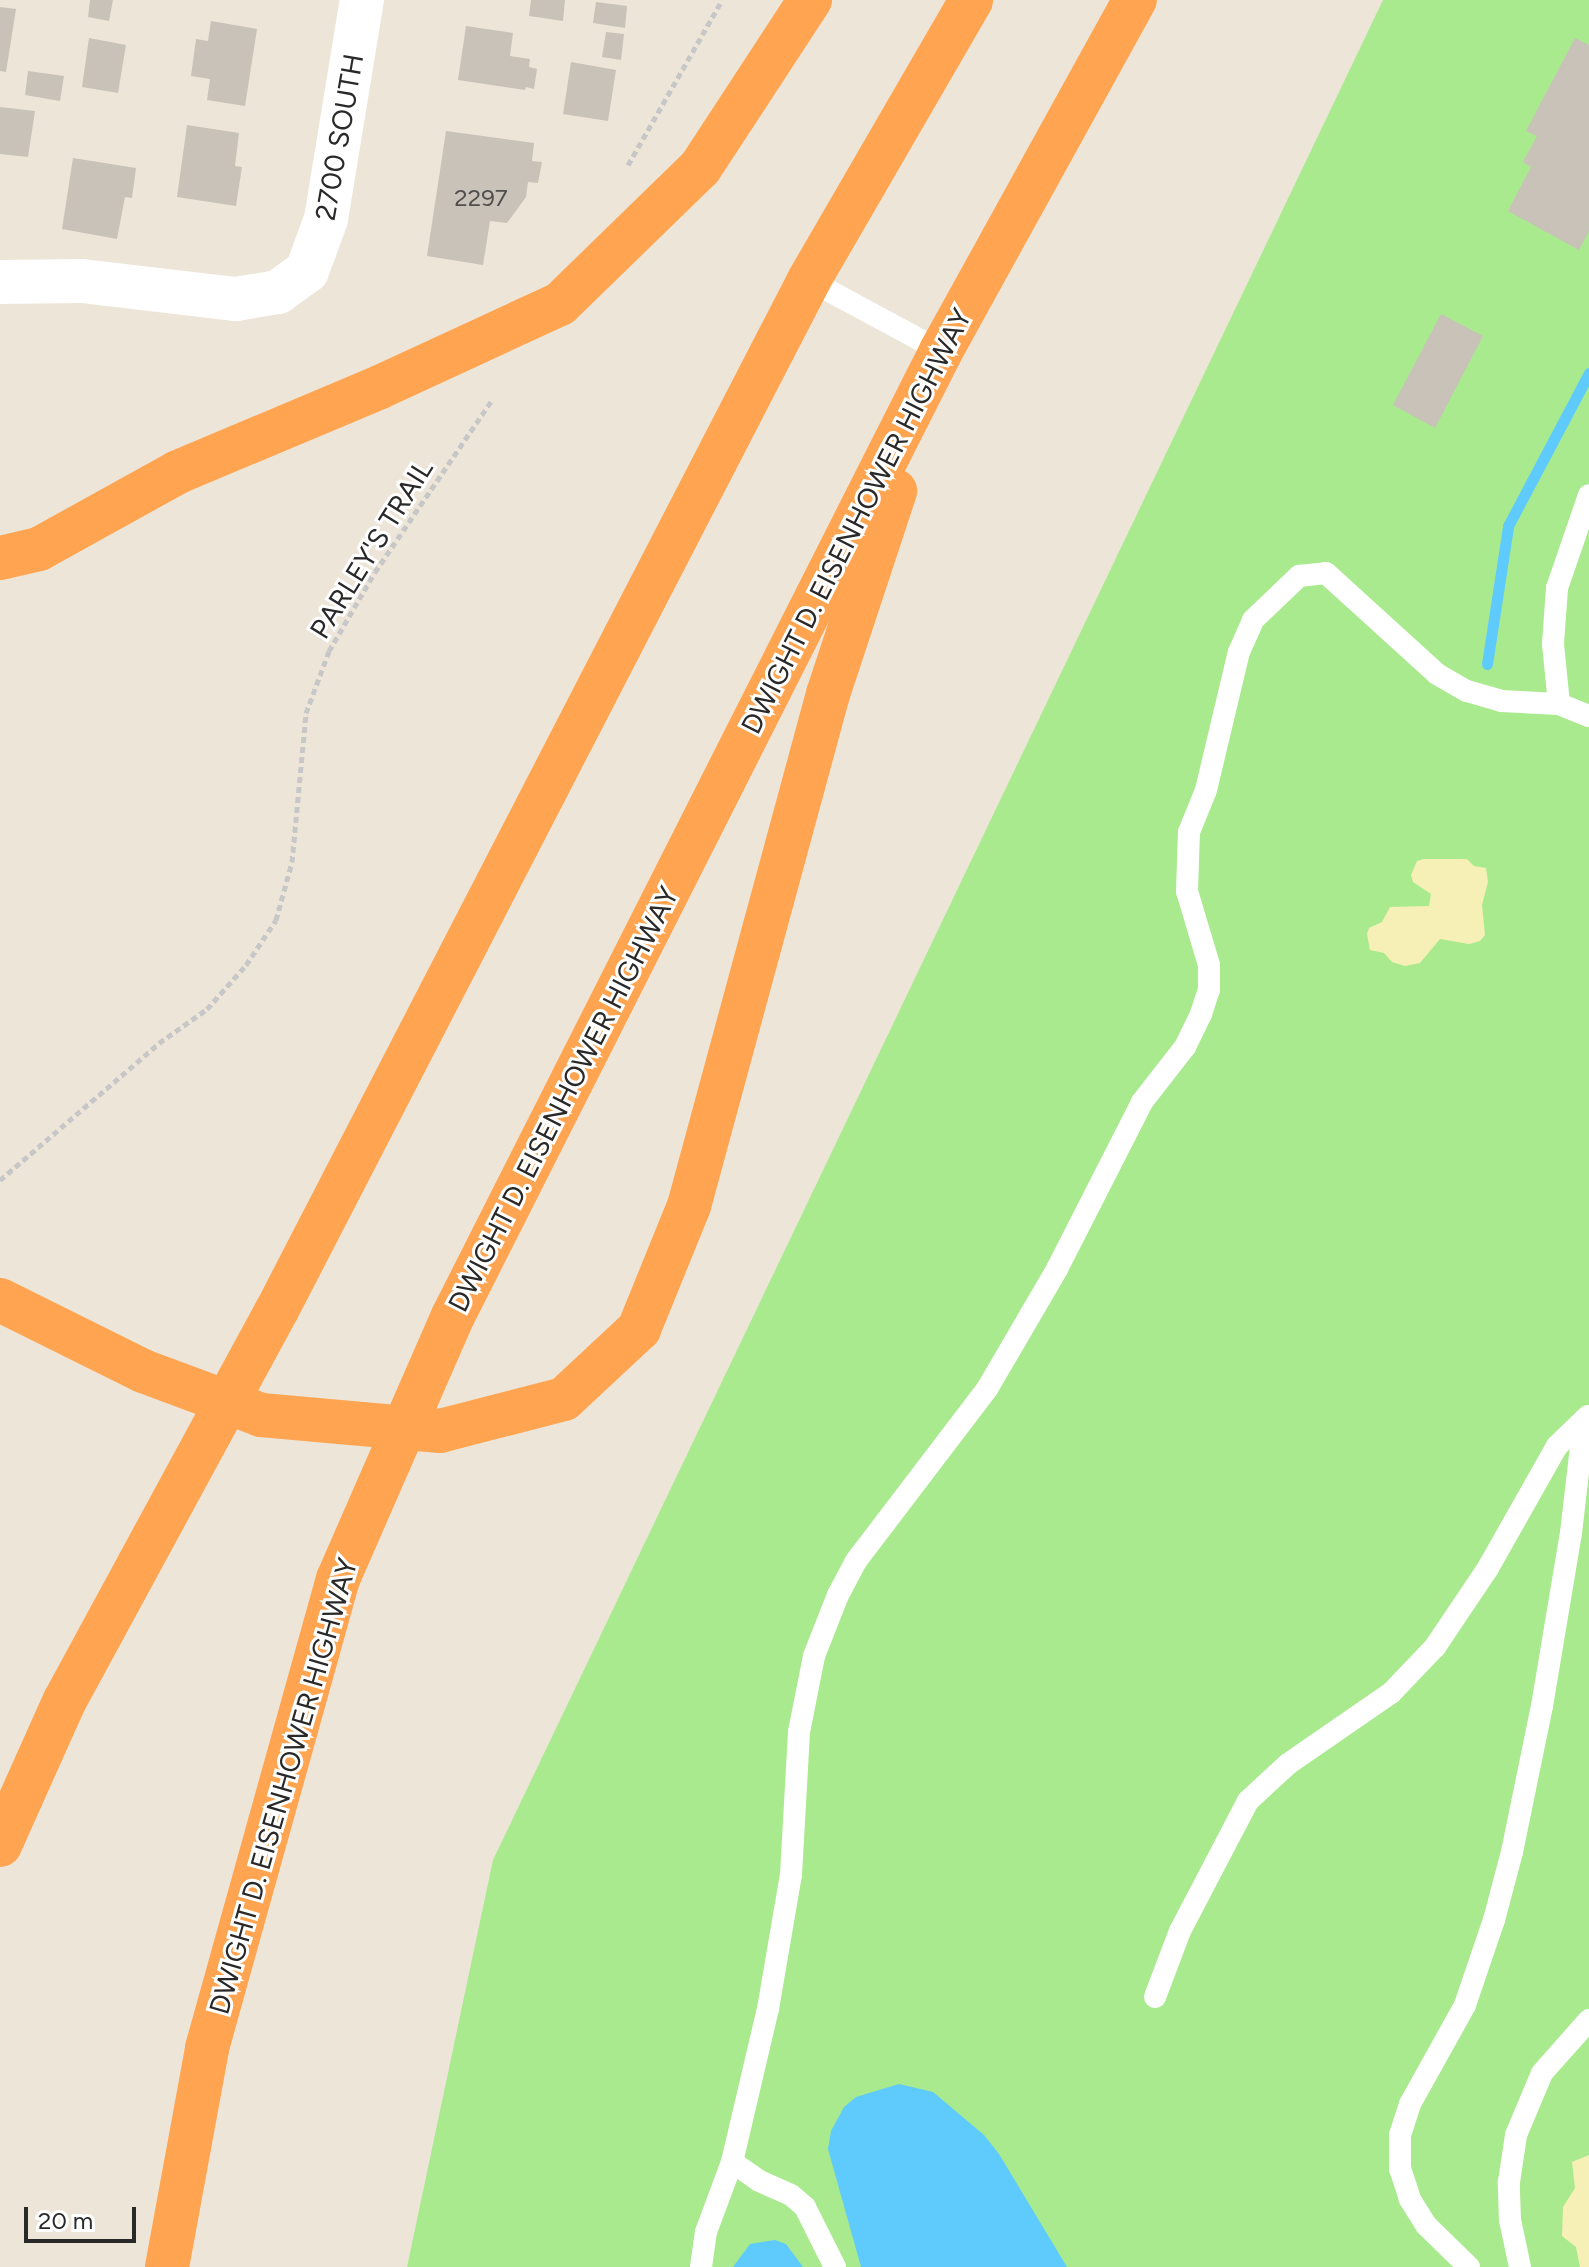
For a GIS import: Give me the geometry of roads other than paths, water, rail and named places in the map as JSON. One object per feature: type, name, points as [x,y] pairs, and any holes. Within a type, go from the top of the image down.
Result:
[{"type":"highway","points":[[0,558],[39,549],[178,472],[380,387],[560,304],[700,168],[810,0]]},
{"type":"highway","points":[[0,1845],[64,1702],[277,1310],[809,280],[971,0]]},
{"type":"highway","name":"DWIGHT D. EISENHOWER HIGHWAY","points":[[167,2267],[207,2048],[338,1579],[453,1316],[941,351],[1135,0]]},
{"type":"highway","points":[[0,1300],[143,1371],[261,1415],[440,1431],[564,1399],[639,1329],[689,1206],[828,694],[941,351]]},
{"type":"street","name":"2700 SOUTH","points":[[0,282],[82,281],[236,299],[278,292],[307,271],[326,219],[362,0]]},
{"type":"lane","points":[[809,280],[941,351]]},
{"type":"lane","points":[[1559,704],[1553,644],[1557,588],[1589,495]]},
{"type":"lane","points":[[701,2267],[706,2232],[732,2162],[768,2009],[791,1875],[799,1732],[814,1656],[838,1595],[856,1561],[987,1389],[1057,1269],[1142,1102],[1185,1047],[1201,1014],[1209,990],[1209,965],[1187,891],[1189,832],[1206,790],[1239,652],[1253,620],[1299,576],[1326,573],[1437,674],[1467,691],[1501,701],[1559,704],[1589,716]]},
{"type":"lane","points":[[1155,1997],[1180,1931],[1248,1801],[1288,1764],[1391,1693],[1435,1647],[1488,1568],[1557,1446],[1586,1418]]},
{"type":"lane","points":[[1469,2267],[1426,2225],[1410,2199],[1400,2169],[1400,2135],[1410,2104],[1465,2005],[1494,1920],[1512,1852],[1542,1706],[1571,1533],[1586,1418]]},
{"type":"lane","points":[[1520,2267],[1510,2220],[1509,2182],[1516,2135],[1542,2073],[1589,2020]]},
{"type":"lane","points":[[732,2162],[758,2180],[791,2195],[805,2207],[835,2267]]},
{"type":"water","points":[[899,2084],[933,2092],[984,2135],[999,2154],[1067,2267],[861,2267],[828,2149],[831,2131],[844,2107],[856,2097]]},
{"type":"water","points":[[775,2240],[786,2244],[803,2267],[733,2267],[750,2244]]},
{"type":"waterway","points":[[1487,664],[1508,526],[1589,373]]}]
